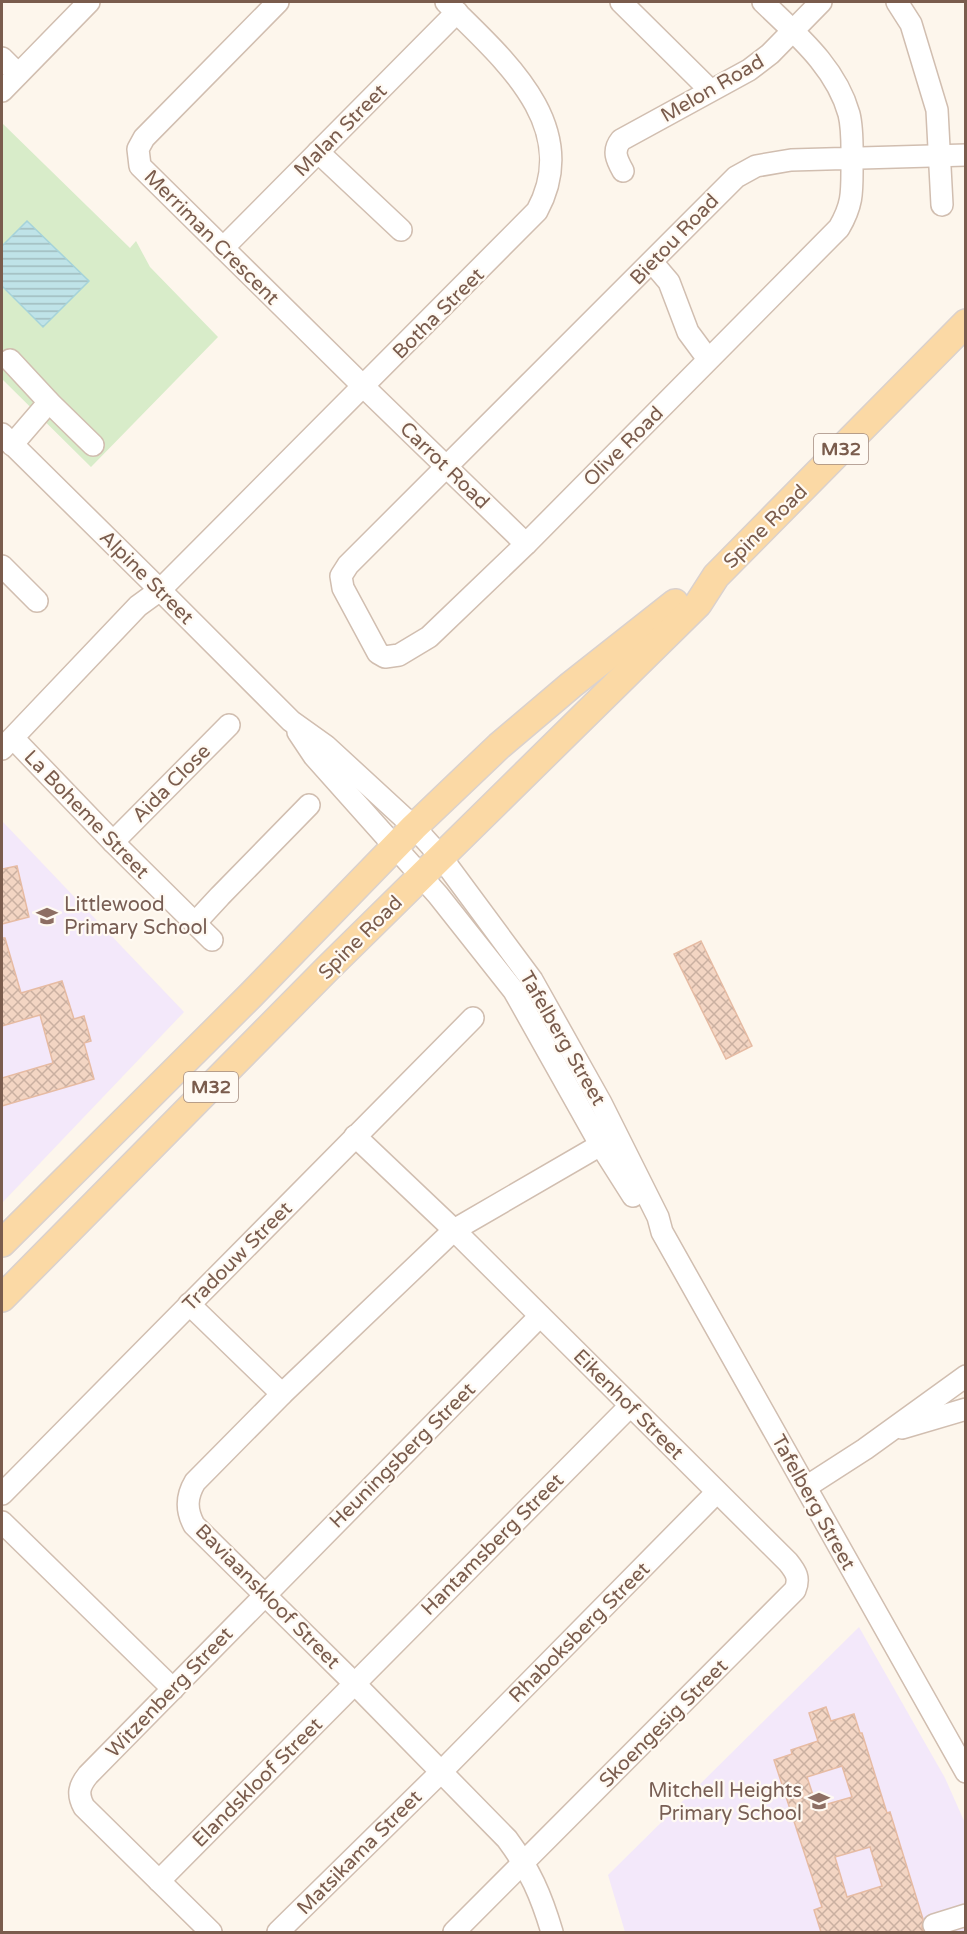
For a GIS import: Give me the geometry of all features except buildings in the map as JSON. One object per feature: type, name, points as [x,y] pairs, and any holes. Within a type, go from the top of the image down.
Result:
[{"type":"main road","name":"Spine Road","points":[[2,1298],[421,876],[698,604],[716,576],[966,322]]},
{"type":"main road","name":"Spine Road","points":[[2,1243],[251,995],[414,827],[524,723],[688,594],[716,576]]},
{"type":"street","points":[[2,91],[89,2]]},
{"type":"street","name":"Merriman Crescent","points":[[278,2],[144,138],[138,149],[140,166],[364,387]]},
{"type":"street","points":[[621,2],[710,90]]},
{"type":"street","name":"Olive Road","points":[[446,466],[348,565],[341,576],[343,588],[378,652],[385,657],[399,655],[429,637],[526,544],[839,228],[848,213],[853,196],[850,116],[841,90],[825,65],[763,2]]},
{"type":"street","name":"Melon Road","points":[[623,171],[615,152],[621,140],[749,70],[770,54],[821,2]]},
{"type":"street","points":[[897,2],[911,24],[937,110],[942,205]]},
{"type":"street","name":"Malan Street","points":[[223,248],[318,152],[451,7]]},
{"type":"street","name":"Botha Street","points":[[7,743],[138,606],[160,590],[531,219],[542,202],[552,167],[552,152],[544,123],[521,80],[503,57],[451,7]]},
{"type":"street","points":[[2,58],[18,74]]},
{"type":"street","points":[[318,152],[400,230]]},
{"type":"street","name":"Bietou Road","points":[[446,466],[736,177],[756,166],[791,160],[966,154]]},
{"type":"street","points":[[652,262],[669,282],[688,332],[708,359]]},
{"type":"street","points":[[10,360],[93,445]]},
{"type":"street","name":"Carrot Road","points":[[364,387],[526,544]]},
{"type":"street","points":[[7,439],[49,402]]},
{"type":"street","name":"Alpine Street","points":[[7,439],[291,721],[326,746],[414,827]]},
{"type":"street","points":[[3,570],[37,601]]},
{"type":"street","name":"Alpine Street","points":[[291,721],[314,756],[395,848]]},
{"type":"street","name":"Aida Close","points":[[113,842],[228,725]]},
{"type":"street","name":"La Boheme Street","points":[[7,743],[113,842],[212,940]]},
{"type":"street","points":[[195,923],[309,805]]},
{"type":"street","name":"Tafelberg Street","points":[[414,827],[441,857],[531,980],[601,1103],[608,1140]]},
{"type":"street","name":"Tafelberg Street","points":[[395,848],[421,876],[514,991],[608,1140],[649,1222],[662,1232],[966,1772]]},
{"type":"street","name":"Tradouw Street","points":[[2,1494],[473,1018]]},
{"type":"street","name":"Eikenhof Street","points":[[356,1136],[789,1562],[795,1569],[799,1581]]},
{"type":"street","name":"Baviaanskloof Street","points":[[552,1932],[541,1897],[525,1862],[507,1839],[194,1525],[189,1516],[187,1500],[195,1482],[282,1394],[454,1230],[608,1140]]},
{"type":"street","points":[[189,1304],[282,1394]]},
{"type":"street","name":"Heuningsberg Street","points":[[264,1594],[540,1316]]},
{"type":"street","points":[[806,1487],[966,1376]]},
{"type":"street","name":"Hantamsberg Street","points":[[354,1683],[630,1406]]},
{"type":"street","points":[[887,1432],[966,1409]]},
{"type":"street","name":"Rhaboksberg Street","points":[[441,1772],[717,1492]]},
{"type":"street","points":[[2,1522],[173,1689]]},
{"type":"street","name":"Skoengesig Street","points":[[454,1932],[795,1590],[799,1581]]},
{"type":"street","name":"Witzenberg Street","points":[[159,1881],[84,1807],[79,1793],[80,1786],[88,1775],[264,1594]]},
{"type":"street","name":"Elandskloof Street","points":[[159,1881],[354,1683]]},
{"type":"street","name":"Matsikama Street","points":[[278,1932],[441,1772]]},
{"type":"street","points":[[159,1881],[211,1932]]},
{"type":"street","points":[[934,1925],[966,1915]]},
{"type":"shaded area","name":"Littlewood Primary School","points":[[2,821],[184,1012],[2,1203]]},
{"type":"shaded area","name":"Mitchell Heights Primary School","points":[[859,1627],[945,1778],[965,1823],[965,1932],[625,1932],[608,1875]]},
{"type":"green space","points":[[2,123],[130,248],[136,241],[150,267],[218,337],[91,467],[2,379]]},
{"type":"water","points":[[27,221],[89,281],[43,327],[2,286],[2,246]]},
{"type":"place","name":"Littlewood Primary School","points":[[47,916]]},
{"type":"place","name":"Mitchell Heights Primary School","points":[[819,1801]]}]
